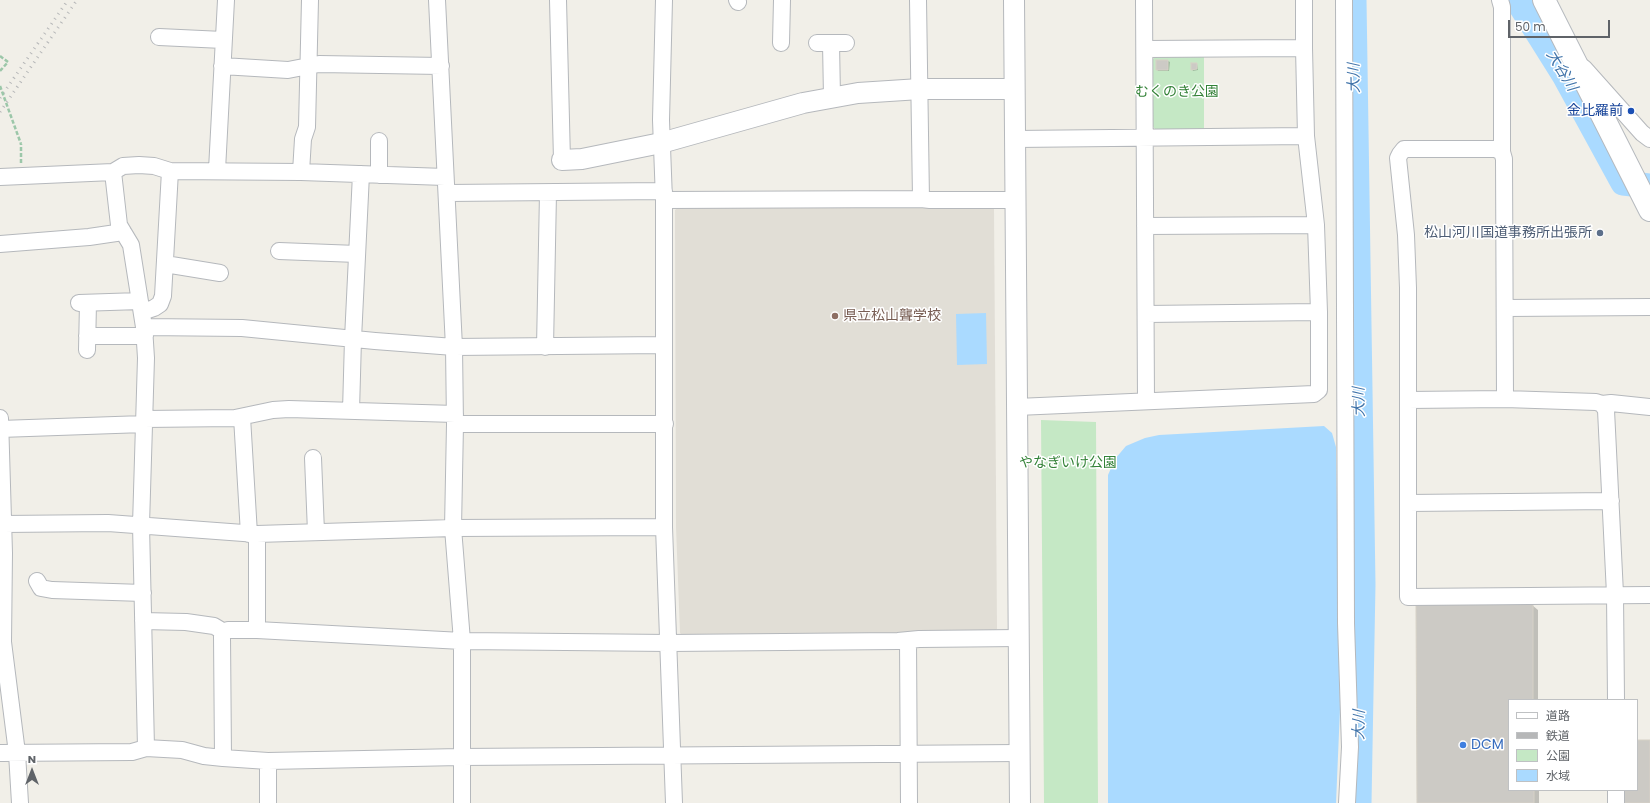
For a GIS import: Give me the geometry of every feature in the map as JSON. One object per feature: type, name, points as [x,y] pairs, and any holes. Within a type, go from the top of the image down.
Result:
[{"type":"main road","points":[[1544,0],[1650,210]]},
{"type":"street","points":[[217,170],[226,0]]},
{"type":"street","points":[[301,172],[303,139],[307,127],[310,0]]},
{"type":"street","points":[[437,0],[445,177],[448,193],[454,347],[454,528],[462,641],[460,757],[462,803]]},
{"type":"street","points":[[558,0],[562,160],[582,159],[662,143],[803,102],[832,97],[885,90],[1014,89]]},
{"type":"street","points":[[664,0],[660,120],[664,196],[664,527],[674,803]]},
{"type":"street","points":[[781,43],[782,0]]},
{"type":"street","points":[[918,0],[921,198]]},
{"type":"street","points":[[1014,0],[1020,803]]},
{"type":"street","points":[[1144,0],[1146,401]]},
{"type":"street","points":[[1017,407],[1314,394],[1319,390],[1319,312],[1316,225],[1306,136],[1304,0]]},
{"type":"street","points":[[1344,0],[1346,615],[1350,747],[1347,803]]},
{"type":"street","points":[[1500,0],[1502,7],[1502,152],[1504,159],[1505,400]]},
{"type":"street","points":[[159,37],[223,40]]},
{"type":"street","points":[[832,43],[832,97]]},
{"type":"street","points":[[1144,49],[1304,48]]},
{"type":"street","points":[[1571,54],[1642,133],[1650,139]]},
{"type":"street","points":[[222,66],[288,70],[319,64],[441,66]]},
{"type":"street","points":[[1015,138],[1306,136]]},
{"type":"street","points":[[379,141],[379,174]]},
{"type":"street","points":[[1502,152],[1495,149],[1404,149],[1398,158],[1406,236],[1408,288],[1408,596],[1650,595]]},
{"type":"street","points":[[0,177],[112,172],[123,166],[139,165],[154,166],[170,171],[217,170],[445,177]]},
{"type":"street","points":[[170,171],[163,296],[160,304],[143,319],[87,343],[84,303],[143,319],[454,347],[664,345]]},
{"type":"street","points":[[112,172],[119,225],[131,245],[143,319],[144,422],[141,525],[146,748]]},
{"type":"street","points":[[351,411],[361,174]]},
{"type":"street","points":[[448,193],[548,193],[664,196],[921,198],[930,200],[1015,200]]},
{"type":"street","points":[[545,347],[548,193]]},
{"type":"street","points":[[1145,226],[1316,225]]},
{"type":"street","points":[[0,244],[89,237],[123,232]]},
{"type":"street","points":[[279,251],[357,254]]},
{"type":"street","points":[[165,264],[220,273]]},
{"type":"street","points":[[1505,308],[1650,307]]},
{"type":"street","points":[[1146,314],[1319,312]]},
{"type":"street","points":[[1408,400],[1596,402],[1602,404],[1612,403],[1650,407]]},
{"type":"street","points":[[1602,404],[1606,410],[1616,594],[1616,699]]},
{"type":"street","points":[[0,429],[242,417],[273,410],[289,409],[351,411],[455,419],[665,424]]},
{"type":"street","points":[[242,417],[253,534],[257,630]]},
{"type":"street","points":[[0,418],[3,524],[2,642],[17,753],[20,803]]},
{"type":"street","points":[[313,458],[316,532]]},
{"type":"street","points":[[1408,503],[1611,501]]},
{"type":"street","points":[[3,524],[108,523],[253,534],[454,528],[664,527]]},
{"type":"street","points":[[37,581],[41,588],[52,590],[142,593]]},
{"type":"street","points":[[143,621],[186,622],[214,626],[224,632]]},
{"type":"street","points":[[224,632],[228,630],[257,630],[462,641],[669,643],[1019,638]]},
{"type":"street","points":[[223,758],[222,636],[224,632]]},
{"type":"street","points":[[908,640],[909,803]]},
{"type":"street","points":[[0,753],[132,752],[146,748],[182,750],[204,756],[268,761],[460,757],[1020,753]]},
{"type":"street","points":[[268,761],[268,803]]},
{"type":"street","points":[[1616,791],[1616,803]]},
{"type":"path","points":[[0,56],[8,62],[0,71]]},
{"type":"path","points":[[0,86],[21,144],[21,167]]},
{"type":"shaded area","name":"県立松山聾学校","points":[[989,204],[994,209],[997,629],[992,634],[683,636],[680,633],[676,527],[675,210],[680,206]]},
{"type":"green space","name":"むくのき公園","points":[[1158,54],[1204,54],[1204,130],[1155,129],[1150,123],[1150,62]]},
{"type":"green space","name":"やなぎいけ公園","points":[[1041,420],[1096,422],[1098,803],[1044,803]]},
{"type":"water","points":[[986,313],[987,364],[957,365],[956,314]]},
{"type":"water","points":[[1324,426],[1332,433],[1336,447],[1340,709],[1336,803],[1108,803],[1108,475],[1115,459],[1126,446],[1145,438],[1159,435]]},
{"type":"building","points":[[1156,60],[1168,60],[1168,70],[1156,70]]},
{"type":"building","points":[[1191,63],[1197,63],[1197,69],[1191,70]]},
{"type":"building","name":"DCM","points":[[1533,604],[1533,699],[1508,699],[1508,791],[1534,791],[1534,803],[1417,803],[1416,605]]},
{"type":"building","points":[[1638,740],[1650,740],[1650,803],[1621,803],[1621,791],[1638,791]]},
{"type":"waterway","name":"大川","points":[[1354,0],[1363,584],[1359,803]]},
{"type":"waterway","name":"大谷川","points":[[1517,0],[1564,75],[1623,183],[1650,186]]},
{"type":"railway","points":[[0,98],[68,0]]},
{"type":"railway","points":[[0,112],[77,0]]},
{"type":"place","name":"金比羅前","points":[[1631,111]]},
{"type":"place","name":"松山河川国道事務所出張所","points":[[1600,233]]},
{"type":"place","name":"県立松山聾学校","points":[[835,316]]},
{"type":"place","name":"DCM","points":[[1463,745]]}]
